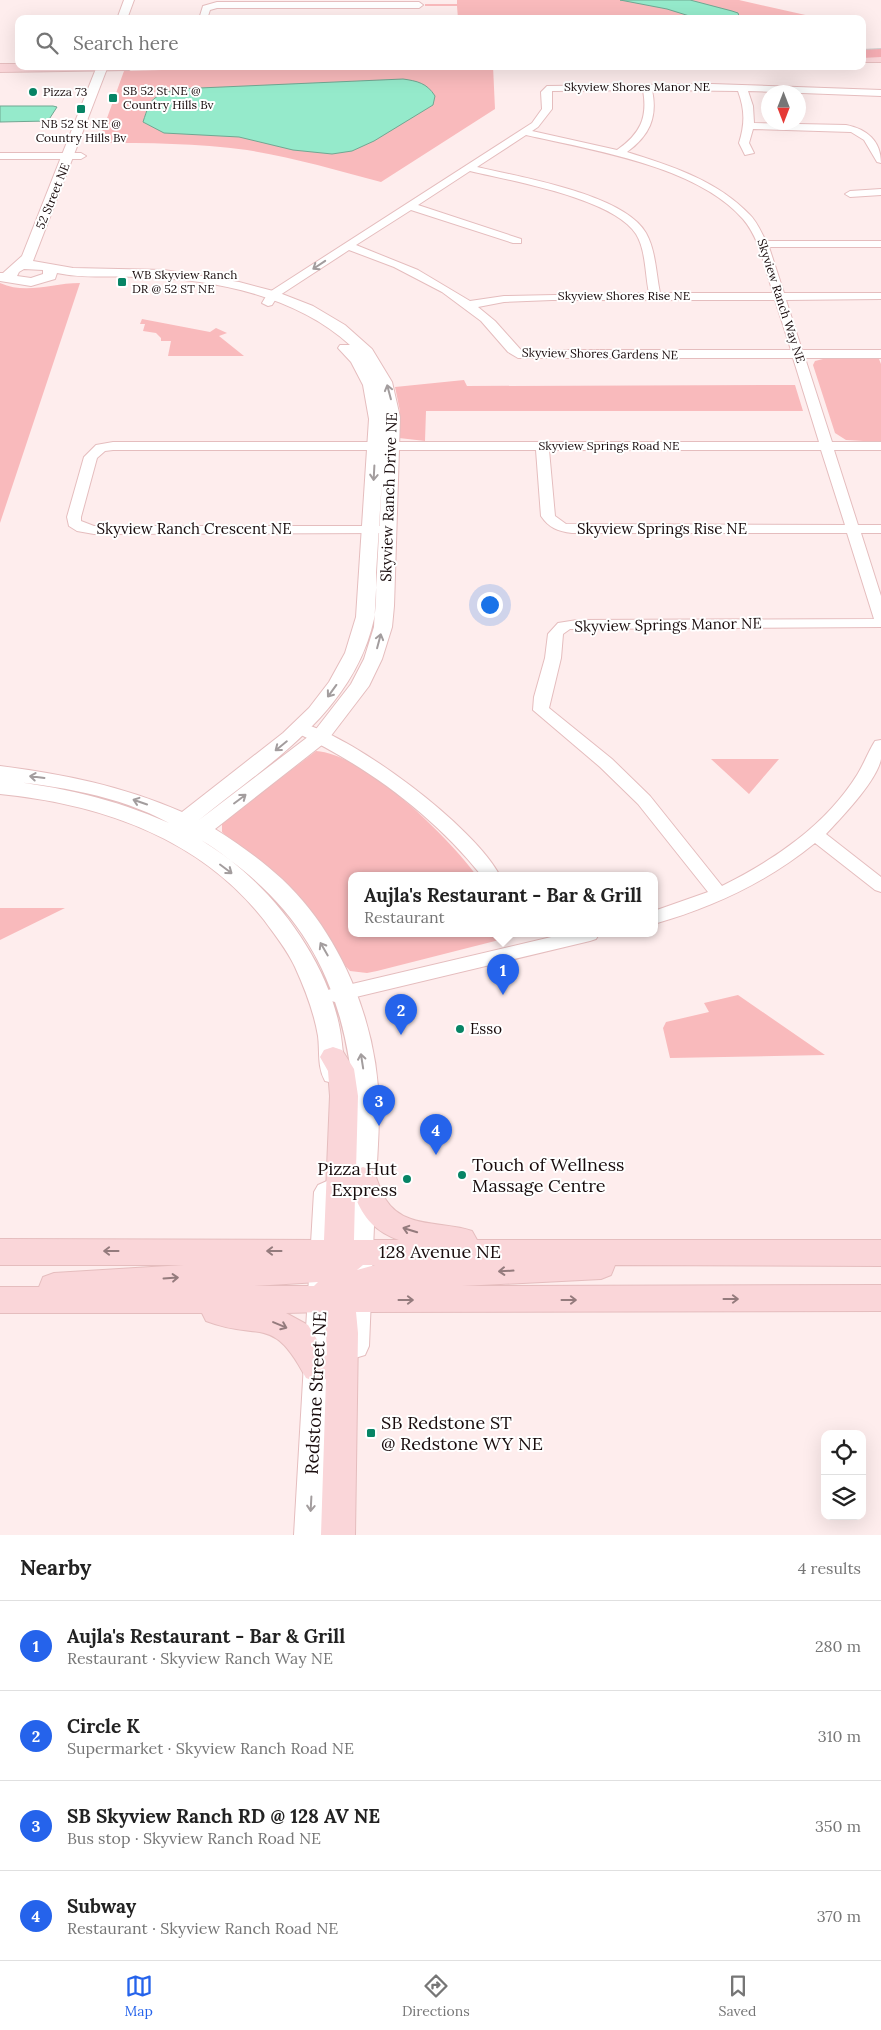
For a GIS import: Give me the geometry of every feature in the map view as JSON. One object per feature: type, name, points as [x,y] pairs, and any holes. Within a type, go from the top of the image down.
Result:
[{"type":"main road","points":[[866,47],[881,47]]},
{"type":"main road","points":[[866,54],[881,54]]},
{"type":"main road","points":[[0,56],[15,56]]},
{"type":"main road","points":[[866,58],[881,58]]},
{"type":"main road","points":[[0,66],[15,64]]},
{"type":"main road","points":[[0,66],[15,67]]},
{"type":"main road","points":[[67,70],[84,71],[93,74],[98,81]]},
{"type":"main road","points":[[333,1057],[341,1069],[344,1096],[338,1242],[343,1333],[338,1535]]},
{"type":"main road","points":[[364,1179],[374,1207],[388,1222],[410,1231],[439,1238],[505,1244],[545,1252]]},
{"type":"main road","name":"128 Avenue NE","points":[[0,1253],[32,1252],[340,1275],[881,1298]]},
{"type":"main road","name":"128 Avenue NE","points":[[0,1300],[112,1300],[545,1252],[881,1253]]},
{"type":"main road","points":[[0,1291],[340,1275],[379,1277],[851,1253]]},
{"type":"main road","points":[[112,1300],[144,1306],[239,1314],[279,1324],[298,1335],[317,1368]]},
{"type":"street","points":[[123,15],[129,0]]},
{"type":"street","points":[[133,15],[137,0]]},
{"type":"street","points":[[204,15],[206,8],[210,6],[248,8],[303,3],[367,8],[419,5]]},
{"type":"street","name":"52 Street NE","points":[[64,201],[75,156],[102,70]]},
{"type":"street","name":"52 Street NE","points":[[12,273],[28,258],[112,70]]},
{"type":"street","points":[[618,154],[641,135],[649,121],[651,111],[647,87]]},
{"type":"street","name":"Skyview Shores Manor NE","points":[[274,299],[524,132],[542,118],[547,109],[546,92],[550,88],[742,88],[881,93]]},
{"type":"street","points":[[742,88],[748,106],[750,126],[744,144],[749,153]]},
{"type":"street","points":[[750,126],[854,129],[865,134],[881,160]]},
{"type":"street","name":"Skyview Ranch Way NE","points":[[524,132],[618,154],[686,176],[723,196],[748,217],[763,244],[881,620]]},
{"type":"street","points":[[0,156],[75,156]]},
{"type":"street","points":[[469,168],[576,195],[599,203],[631,220],[642,236],[655,296]]},
{"type":"street","points":[[850,194],[881,192]]},
{"type":"street","points":[[411,206],[517,241]]},
{"type":"street","points":[[763,244],[881,244]]},
{"type":"street","name":"Skyview Shores Gardens NE","points":[[352,248],[415,272],[469,305],[498,331],[513,352],[525,355],[881,354]]},
{"type":"street","points":[[42,280],[50,276],[47,263]]},
{"type":"street","name":"Skyview Ranch Drive NE","points":[[12,273],[31,264],[47,263],[65,271],[144,272],[188,276],[233,285],[325,319],[351,337],[370,356],[382,373],[391,402],[383,446],[379,529],[365,617],[357,649],[341,679],[301,728],[283,746],[186,830]]},
{"type":"street","points":[[0,270],[12,273]]},
{"type":"street","name":"Skyview Ranch Drive NE","points":[[12,273],[29,283],[69,278],[168,281],[274,299]]},
{"type":"street","name":"Skyview Shores Rise NE","points":[[469,305],[526,297],[881,296]]},
{"type":"street","name":"Skyview Ranch Crescent NE","points":[[379,529],[94,530],[82,528],[74,523],[74,517],[91,457],[101,448],[113,446],[383,446]]},
{"type":"street","name":"Skyview Springs Road NE","points":[[383,446],[881,446]]},
{"type":"street","name":"Skyview Springs Rise NE","points":[[542,446],[548,516],[551,522],[559,527],[572,529],[881,528]]},
{"type":"street","name":"Skyview Ranch Drive NE","points":[[186,830],[320,737],[360,686],[379,643],[385,606],[379,529]]},
{"type":"street","name":"Skyview Springs Manor NE","points":[[719,894],[644,800],[606,763],[541,710],[540,700],[551,670],[556,634],[560,628],[570,625],[587,624],[881,623]]},
{"type":"street","points":[[301,728],[363,760],[416,799],[459,837],[488,872]]},
{"type":"street","points":[[658,917],[719,894],[774,865],[815,835],[860,785],[881,745]]},
{"type":"street","points":[[0,773],[46,778],[113,792],[251,864],[293,904],[314,931],[334,965],[345,993],[361,1052],[367,1110],[364,1179],[340,1275],[346,1535]]},
{"type":"street","points":[[0,787],[66,796],[186,830],[274,916],[295,946],[309,971],[321,999],[329,1028],[333,1057]]},
{"type":"street","points":[[815,835],[835,848],[881,886]]},
{"type":"street","points":[[321,999],[532,940],[561,937]]},
{"type":"street","name":"Redstone Street NE","points":[[309,1535],[317,1368],[340,1275]]},
{"type":"shaded area","points":[[457,0],[739,0],[806,15],[458,15],[457,6],[425,6],[425,4],[457,4]]},
{"type":"shaded area","points":[[620,0],[690,0],[732,11],[739,15],[686,15],[667,9]]},
{"type":"shaded area","points":[[493,70],[495,109],[381,182],[297,160],[247,150],[154,143],[98,143],[124,71]]},
{"type":"shaded area","points":[[403,79],[417,82],[429,88],[435,96],[433,105],[374,141],[352,151],[332,154],[293,150],[239,137],[164,133],[143,122],[148,107],[157,96],[177,89]]},
{"type":"shaded area","points":[[0,106],[57,107],[48,121],[0,122]]},
{"type":"shaded area","points":[[0,283],[20,288],[39,288],[80,283],[0,523]]},
{"type":"shaded area","points":[[142,319],[210,332],[216,328],[227,333],[219,336],[244,356],[168,356],[171,341],[161,341],[161,338],[156,333],[143,331],[145,324],[140,324]]},
{"type":"shaded area","points":[[823,359],[879,359],[881,364],[881,442],[846,440],[835,433],[813,365],[815,361]]},
{"type":"shaded area","points":[[464,380],[467,386],[795,385],[803,411],[426,411],[425,441],[399,438],[400,411],[395,387]]},
{"type":"shaded area","points":[[316,751],[336,756],[358,766],[404,800],[446,840],[474,872],[348,872],[348,937],[505,937],[377,971],[367,973],[350,971],[222,832],[222,823]]},
{"type":"shaded area","points":[[711,759],[779,759],[749,794]]},
{"type":"shaded area","points":[[0,908],[65,908],[0,940]]},
{"type":"shaded area","points":[[738,995],[825,1055],[670,1058],[663,1028],[666,1022],[709,1012],[704,1003]]},
{"type":"place","name":"Pizza 73","points":[[33,92]]},
{"type":"place","name":"SB 52 St NE @ Country Hills Bv","points":[[113,98]]},
{"type":"place","name":"NB 52 St NE @ Country Hills Bv","points":[[81,109]]},
{"type":"place","name":"WB Skyview Ranch DR @ 52 ST NE","points":[[122,282]]},
{"type":"place","name":"Aujla's Restaurant - Bar & Grill","points":[[503,995]]},
{"type":"place","name":"Esso","points":[[460,1029]]},
{"type":"place","name":"Circle K","points":[[401,1035]]},
{"type":"place","name":"SB Skyview Ranch RD @ 128 AV NE","points":[[379,1126]]},
{"type":"place","name":"Subway","points":[[436,1155]]},
{"type":"place","name":"Touch of Wellness Massage Centre","points":[[462,1175]]},
{"type":"place","name":"Pizza Hut Express","points":[[407,1179]]},
{"type":"place","name":"SB Redstone ST @ Redstone WY NE","points":[[371,1433]]}]
